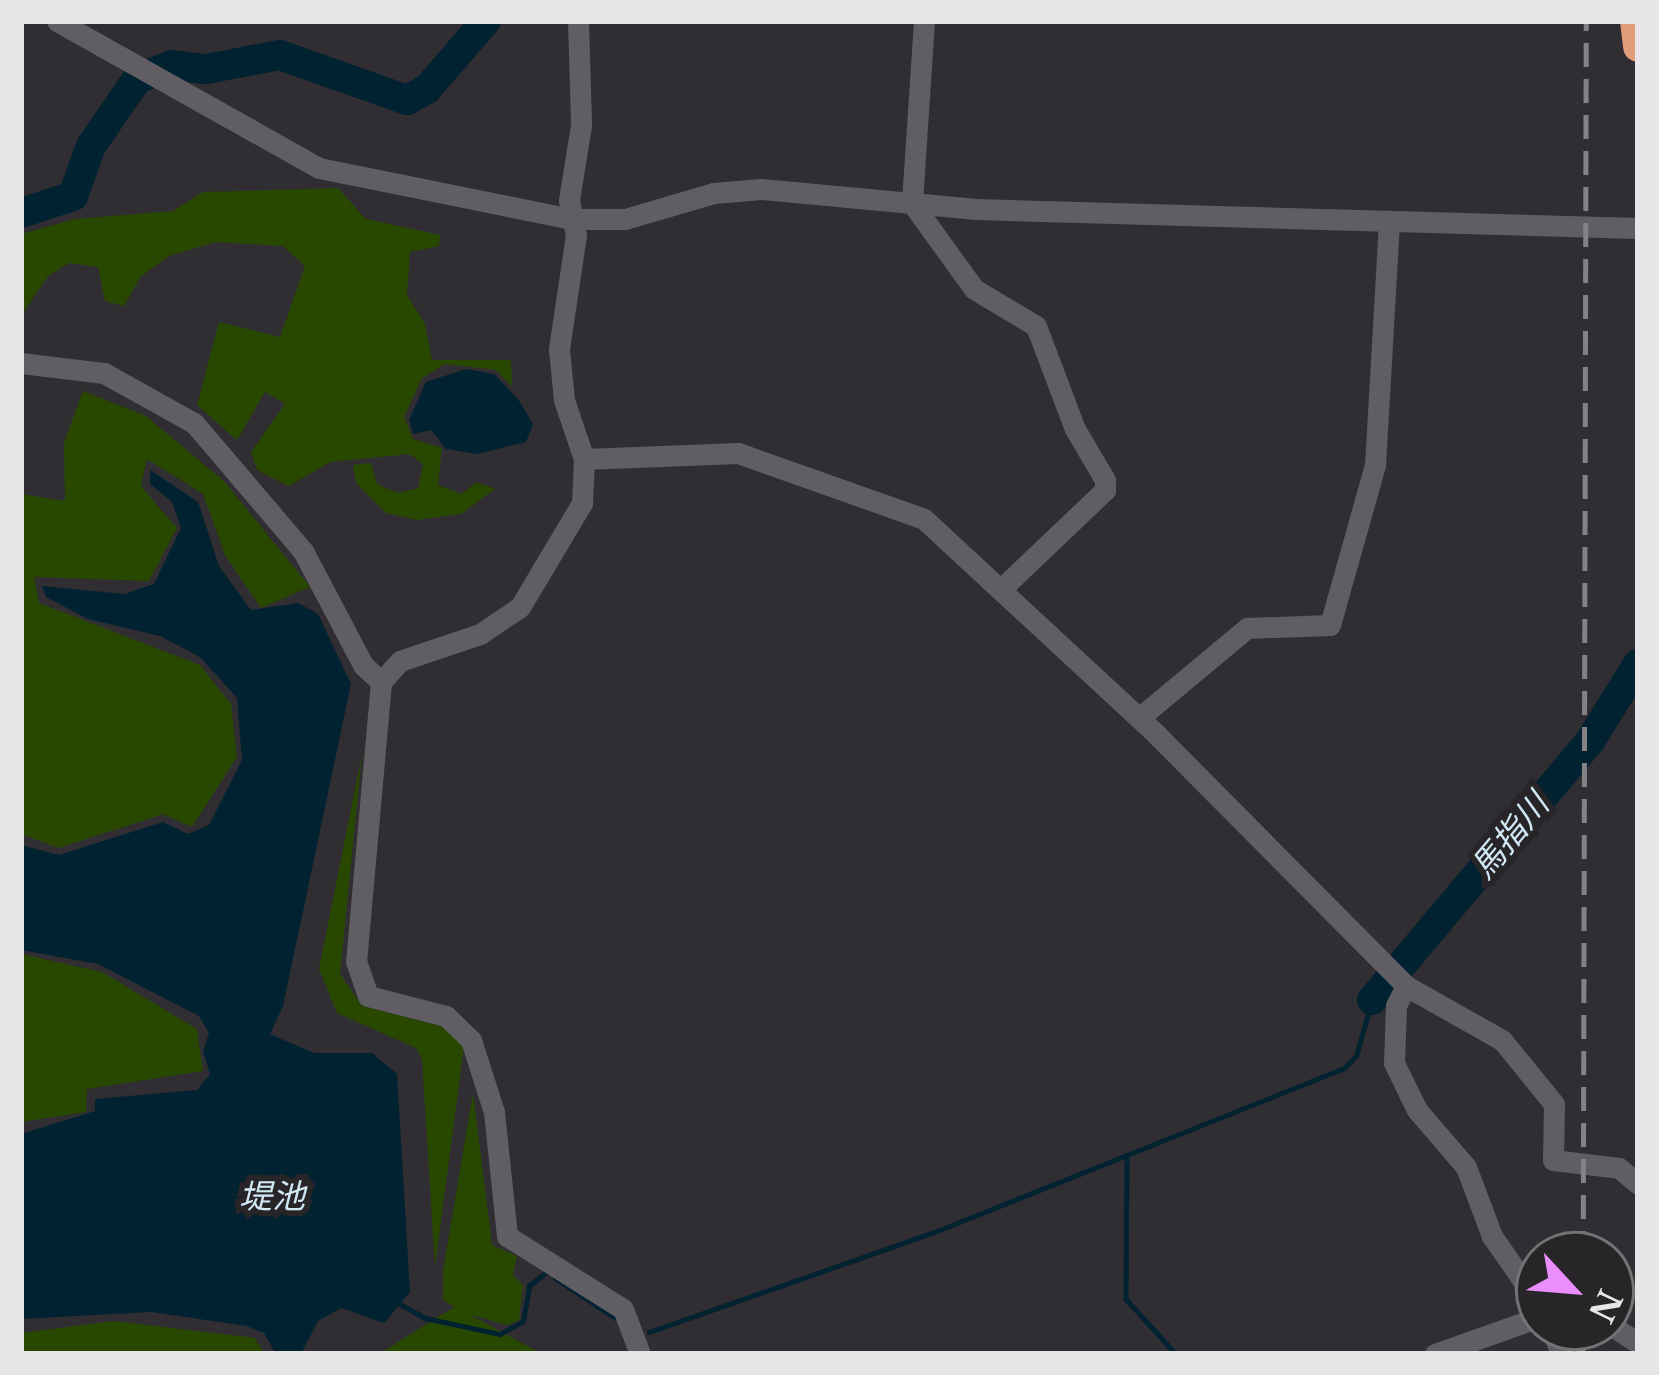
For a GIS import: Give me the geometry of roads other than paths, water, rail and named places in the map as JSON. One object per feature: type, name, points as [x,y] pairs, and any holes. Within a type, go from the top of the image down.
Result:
[{"type":"highway","points":[[1635,21],[1638,47]]},
{"type":"street","points":[[57,21],[340,176],[573,218],[626,219],[714,193],[761,189],[912,203],[1638,228]]},
{"type":"street","points":[[578,21],[573,218],[559,349],[564,400],[584,459],[582,502],[520,608],[480,634],[400,661],[381,682],[356,961],[362,988],[459,1025],[489,1091],[507,1237],[622,1309],[640,1354]]},
{"type":"street","points":[[924,21],[912,203],[974,289],[1036,326],[1075,429],[1105,480],[1105,490],[1003,587]]},
{"type":"street","points":[[1139,718],[1247,628],[1330,625],[1375,465],[1389,220]]},
{"type":"street","points":[[21,363],[104,373],[194,423],[303,551],[362,665],[381,682]]},
{"type":"street","points":[[584,459],[738,453],[774,460],[899,505],[1003,587],[1399,978],[1502,1040],[1546,1090],[1559,1165],[1604,1166],[1638,1184]]},
{"type":"street","points":[[1399,978],[1394,1063],[1417,1110],[1466,1167],[1492,1236],[1515,1269]]},
{"type":"street","points":[[1435,1354],[1515,1326]]},
{"type":"water","points":[[466,369],[494,374],[518,399],[533,424],[526,442],[477,454],[446,449],[431,430],[413,434],[409,420],[426,382]]},
{"type":"water","name":"堤池","points":[[150,470],[198,502],[219,566],[251,610],[298,603],[318,614],[351,684],[283,1006],[270,1034],[314,1053],[372,1053],[397,1074],[410,1292],[384,1323],[341,1308],[318,1321],[301,1354],[276,1354],[264,1333],[247,1326],[151,1312],[21,1319],[21,1134],[95,1111],[95,1099],[197,1090],[210,1074],[203,1052],[209,1033],[199,1016],[98,964],[21,950],[21,845],[59,855],[163,822],[188,834],[209,825],[242,760],[237,698],[200,657],[160,636],[88,619],[46,597],[42,586],[124,594],[154,584],[181,528],[172,502],[150,484]]},
{"type":"waterway","points":[[21,213],[73,196],[91,146],[137,79],[171,65],[206,69],[280,55],[407,100],[427,89],[486,21]]},
{"type":"waterway","name":"馬指川","points":[[1372,1000],[1590,741],[1638,664]]},
{"type":"waterway","points":[[649,1332],[932,1233],[1344,1068],[1356,1056],[1372,1000]]},
{"type":"waterway","points":[[1127,1157],[1126,1299],[1176,1354]]},
{"type":"waterway","points":[[400,1304],[425,1318],[500,1334],[523,1321],[529,1286],[546,1272]]},
{"type":"waterway","points":[[555,1278],[616,1318]]},
{"type":"railway","points":[[1583,1231],[1586,21]]}]
